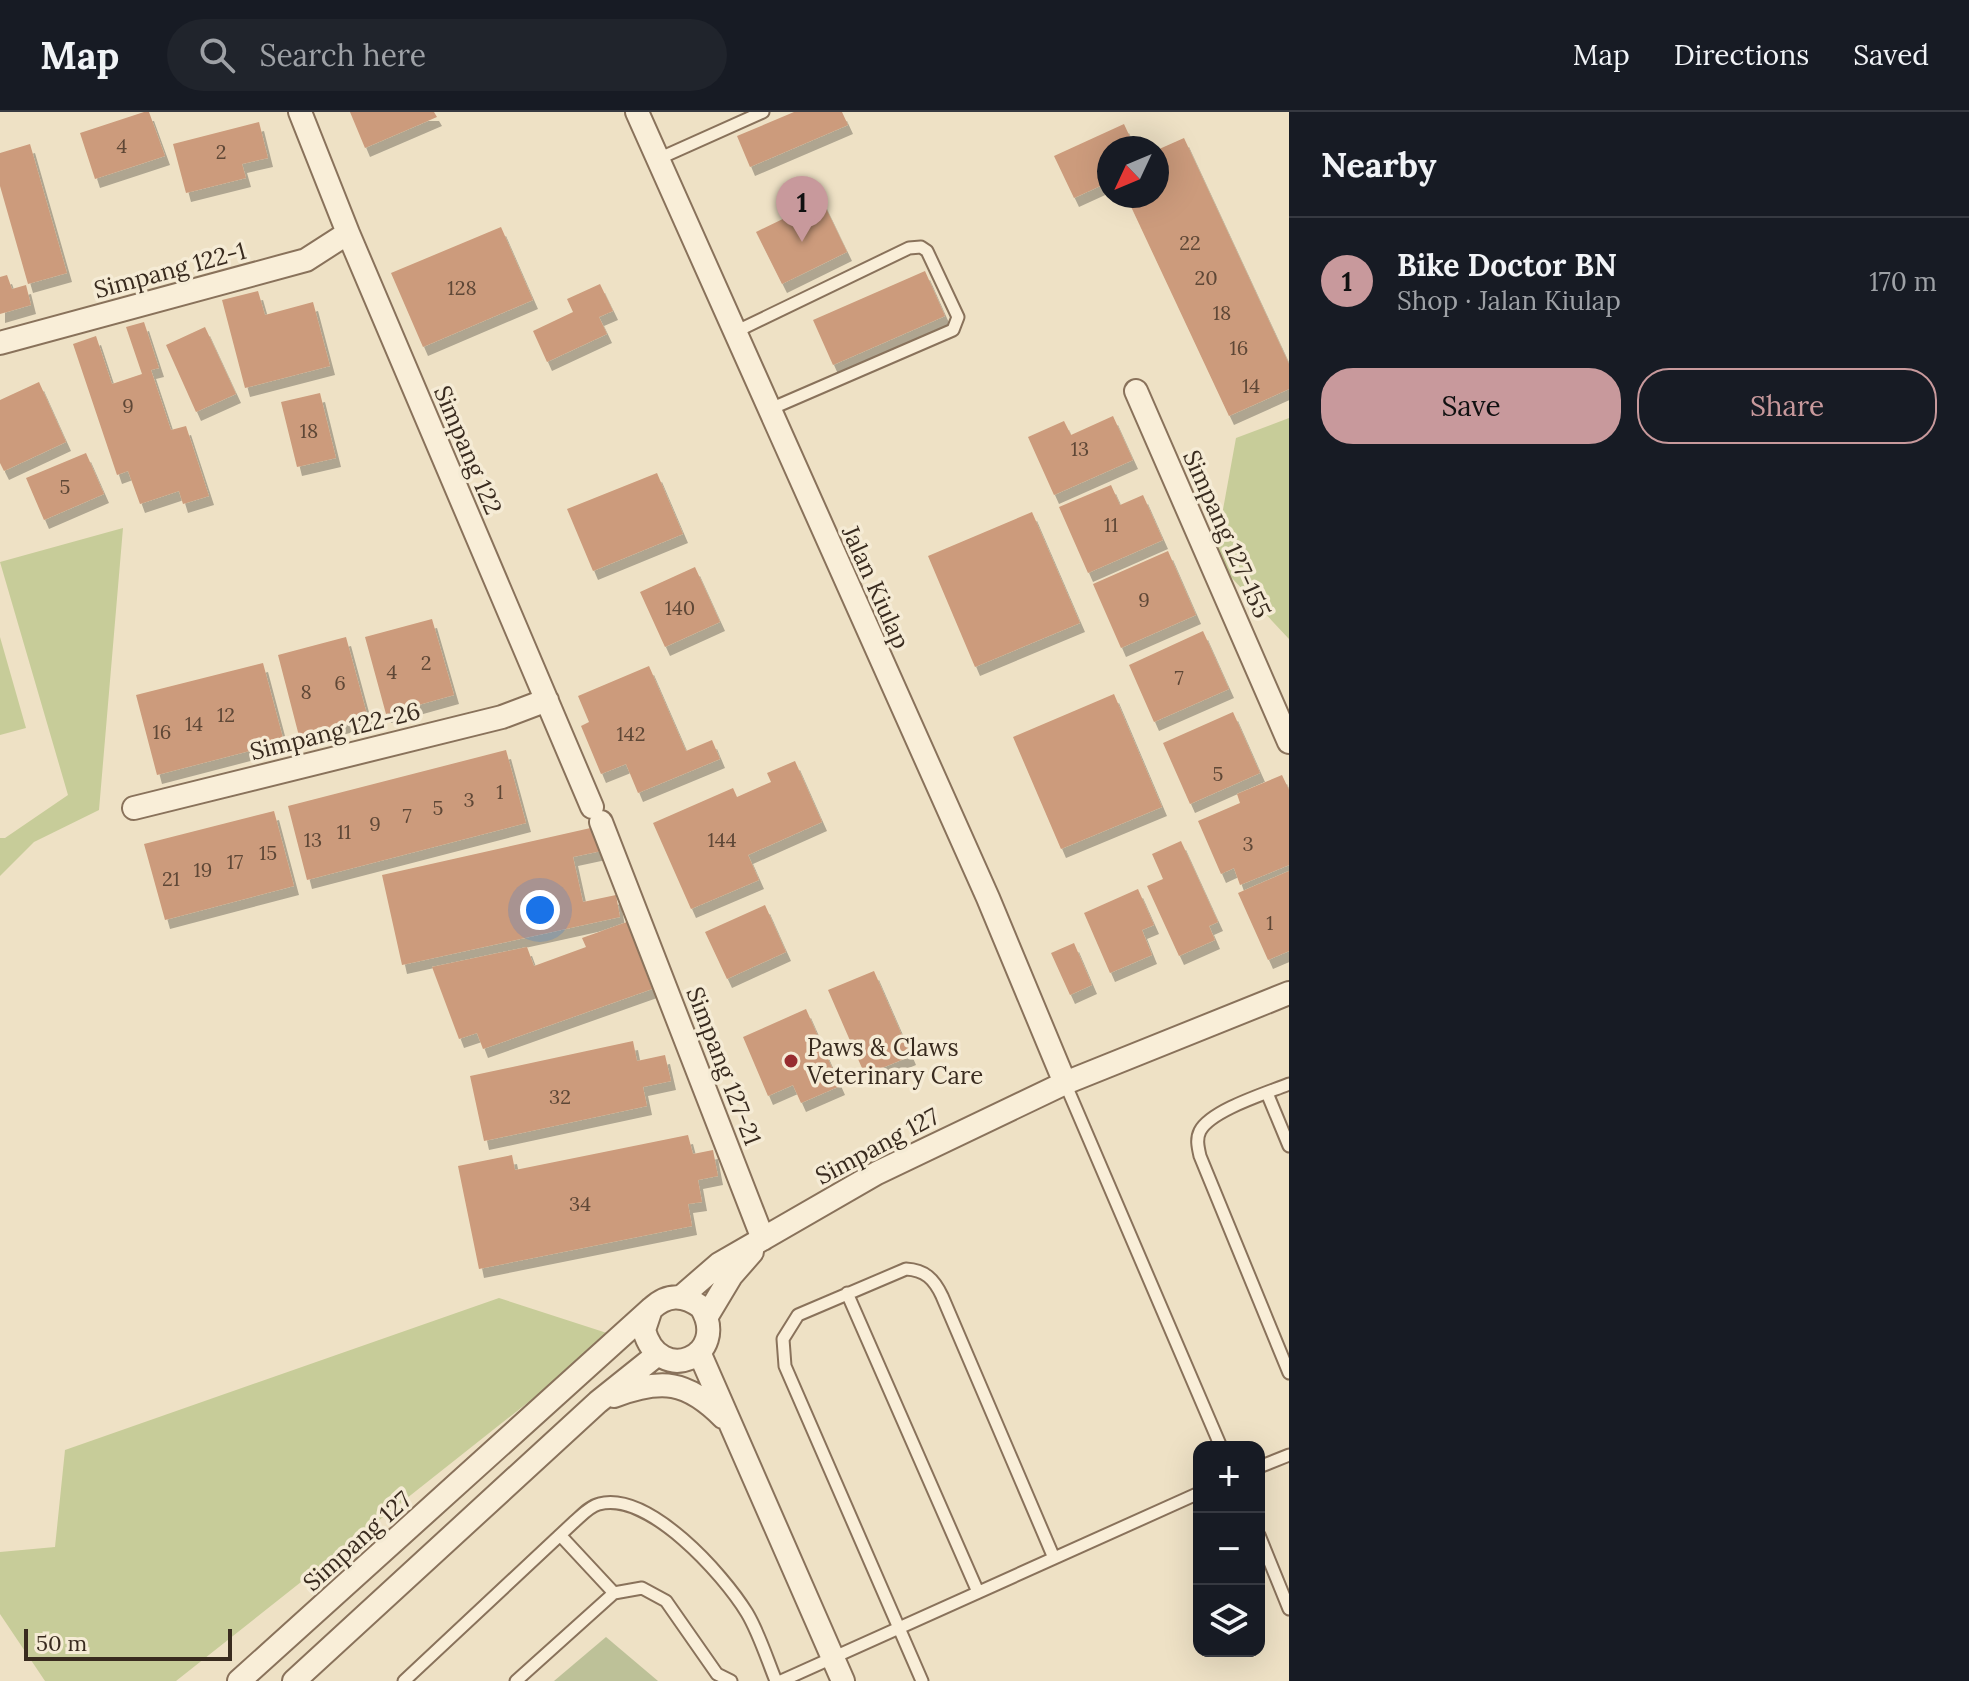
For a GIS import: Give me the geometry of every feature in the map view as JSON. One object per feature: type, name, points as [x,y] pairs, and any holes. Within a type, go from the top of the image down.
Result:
[{"type":"street","name":"Simpang 122","points":[[300,112],[348,233],[597,814]]},
{"type":"street","name":"Jalan Kiulap","points":[[637,112],[988,898],[1065,1083]]},
{"type":"street","name":"Simpang 122-1","points":[[0,343],[306,260],[348,233]]},
{"type":"street","name":"Simpang 127-155","points":[[1136,391],[1289,742]]},
{"type":"street","name":"Simpang 122-26","points":[[134,808],[502,717],[547,700]]},
{"type":"street","name":"Simpang 127-21","points":[[597,814],[763,1239]]},
{"type":"street","name":"Simpang 127","points":[[681,1297],[719,1264],[877,1173],[1065,1083],[1289,993]]},
{"type":"street","points":[[707,1316],[692,1300],[670,1297],[651,1309],[644,1330],[647,1341],[658,1354],[672,1361],[683,1361],[699,1352],[708,1339],[707,1316],[731,1276],[763,1239]]},
{"type":"street","name":"Simpang 127","points":[[239,1681],[651,1309]]},
{"type":"street","points":[[699,1352],[843,1681]]},
{"type":"street","points":[[294,1681],[598,1402],[658,1354]]},
{"type":"street","points":[[598,1402],[642,1385],[662,1383],[703,1396],[730,1423]]},
{"type":"lane","points":[[658,159],[763,112]]},
{"type":"lane","points":[[735,332],[909,248],[921,247],[927,251],[958,317],[953,330],[768,410]]},
{"type":"lane","points":[[1065,1083],[1218,1441]]},
{"type":"lane","points":[[1289,1084],[1210,1118],[1200,1130],[1197,1140],[1200,1156],[1289,1373]]},
{"type":"lane","points":[[1267,1093],[1289,1146]]},
{"type":"lane","points":[[922,1681],[785,1366],[783,1339],[798,1315],[906,1269],[918,1269],[937,1285],[1054,1558]]},
{"type":"lane","points":[[847,1293],[978,1592]]},
{"type":"lane","points":[[1265,1465],[1289,1455]]},
{"type":"lane","points":[[404,1681],[597,1504],[622,1503],[650,1515],[687,1543],[721,1578],[748,1614],[779,1681],[1193,1496]]},
{"type":"lane","points":[[560,1535],[614,1593]]},
{"type":"lane","points":[[1265,1550],[1289,1609]]},
{"type":"lane","points":[[516,1681],[614,1593],[642,1588],[666,1601],[717,1674],[731,1681]]},
{"type":"green space","points":[[1289,418],[1289,639],[1214,559],[1236,438]]},
{"type":"green space","points":[[123,528],[99,810],[34,842],[0,876],[0,838],[5,838],[68,795],[0,562]]},
{"type":"green space","points":[[0,637],[26,728],[0,735]]},
{"type":"green space","points":[[499,1298],[613,1335],[176,1681],[45,1681],[0,1614],[0,1552],[55,1547],[65,1450]]},
{"type":"green space","points":[[606,1637],[658,1681],[554,1681]]},
{"type":"building","points":[[149,112],[165,156],[95,179],[80,133]]},
{"type":"building","points":[[350,112],[434,112],[437,117],[365,148]]},
{"type":"building","points":[[794,112],[842,112],[848,125],[750,167],[737,136]]},
{"type":"building","points":[[259,122],[268,158],[242,164],[246,178],[186,193],[173,144]]},
{"type":"building","points":[[1124,124],[1130,136],[1098,136]]},
{"type":"building","points":[[1097,136],[1097,187],[1074,198],[1054,156]]},
{"type":"building","points":[[1184,138],[1289,364],[1289,389],[1229,416],[1132,208],[1169,208],[1169,145]]},
{"type":"building","points":[[30,144],[67,273],[28,284],[0,186],[0,153]]},
{"type":"building","points":[[822,200],[847,252],[782,284],[756,232]]},
{"type":"building","points":[[501,227],[533,300],[423,347],[391,273]]},
{"type":"building","points":[[925,271],[945,316],[833,365],[813,320]]},
{"type":"building","points":[[7,275],[12,289],[26,285],[31,305],[0,314],[0,277]]},
{"type":"building","points":[[600,284],[613,311],[599,317],[607,334],[547,362],[533,331],[573,312],[567,299]]},
{"type":"building","points":[[258,291],[265,315],[313,302],[330,366],[245,388],[222,300]]},
{"type":"building","points":[[144,322],[159,368],[151,370],[171,430],[186,426],[209,496],[183,504],[179,491],[140,504],[128,471],[117,475],[73,344],[96,336],[112,384],[142,374],[126,327]]},
{"type":"building","points":[[205,327],[236,394],[196,412],[166,345]]},
{"type":"building","points":[[39,382],[66,442],[4,471],[0,463],[0,400]]},
{"type":"building","points":[[320,393],[336,458],[297,467],[281,402]]},
{"type":"building","points":[[1113,416],[1133,460],[1054,495],[1028,437],[1064,421],[1071,435]]},
{"type":"building","points":[[86,453],[104,494],[44,520],[26,478]]},
{"type":"building","points":[[657,473],[683,534],[593,571],[567,509]]},
{"type":"building","points":[[1111,485],[1120,505],[1143,495],[1163,540],[1088,573],[1059,507]]},
{"type":"building","points":[[1032,512],[1080,623],[975,667],[928,556]]},
{"type":"building","points":[[1168,551],[1196,615],[1121,648],[1093,584]]},
{"type":"building","points":[[695,567],[720,622],[665,647],[640,592]]},
{"type":"building","points":[[432,619],[454,695],[386,714],[365,637]]},
{"type":"building","points":[[1203,631],[1229,689],[1154,722],[1129,665]]},
{"type":"building","points":[[346,637],[368,718],[299,736],[278,655]]},
{"type":"building","points":[[263,663],[284,742],[157,775],[136,695]]},
{"type":"building","points":[[649,666],[686,751],[712,740],[720,759],[638,793],[626,764],[601,774],[581,726],[589,722],[578,696]]},
{"type":"building","points":[[1114,694],[1162,807],[1061,849],[1013,737]]},
{"type":"building","points":[[1233,712],[1260,773],[1190,804],[1163,743]]},
{"type":"building","points":[[506,750],[526,823],[307,880],[288,806]]},
{"type":"building","points":[[795,761],[822,822],[748,855],[759,880],[691,909],[653,823],[733,788],[737,797],[771,782],[767,773]]},
{"type":"building","points":[[1282,775],[1289,790],[1289,865],[1240,885],[1234,868],[1221,874],[1198,821],[1240,803],[1237,794]]},
{"type":"building","points":[[274,811],[294,886],[165,920],[144,844]]},
{"type":"building","points":[[595,827],[601,851],[573,857],[583,902],[616,895],[620,917],[402,965],[382,875]]},
{"type":"building","points":[[1181,841],[1218,922],[1209,926],[1215,940],[1179,956],[1147,886],[1163,879],[1152,854]]},
{"type":"building","points":[[1289,871],[1289,951],[1268,960],[1238,893]]},
{"type":"building","points":[[1138,889],[1154,925],[1142,930],[1152,955],[1110,973],[1084,913]]},
{"type":"building","points":[[765,905],[786,952],[727,979],[705,932]]},
{"type":"building","points":[[627,922],[652,989],[483,1049],[477,1033],[459,1039],[432,967],[527,947],[534,966],[586,947],[582,938]]},
{"type":"building","points":[[1074,943],[1092,985],[1070,995],[1051,953]]},
{"type":"building","points":[[874,971],[911,1056],[865,1075],[828,990]]},
{"type":"building","name":"Paws & Claws Veterinary Care","points":[[806,1009],[840,1086],[801,1103],[793,1085],[768,1096],[743,1037]]},
{"type":"building","points":[[633,1041],[637,1061],[665,1055],[671,1081],[643,1087],[647,1106],[484,1141],[470,1076]]},
{"type":"building","points":[[688,1135],[693,1154],[713,1150],[718,1176],[698,1180],[702,1202],[688,1204],[692,1226],[479,1269],[458,1166],[512,1155],[515,1170]]},
{"type":"place","name":"Bike Doctor BN","points":[[802,242]]},
{"type":"place","name":"Paws & Claws Veterinary Care","points":[[791,1061]]}]
